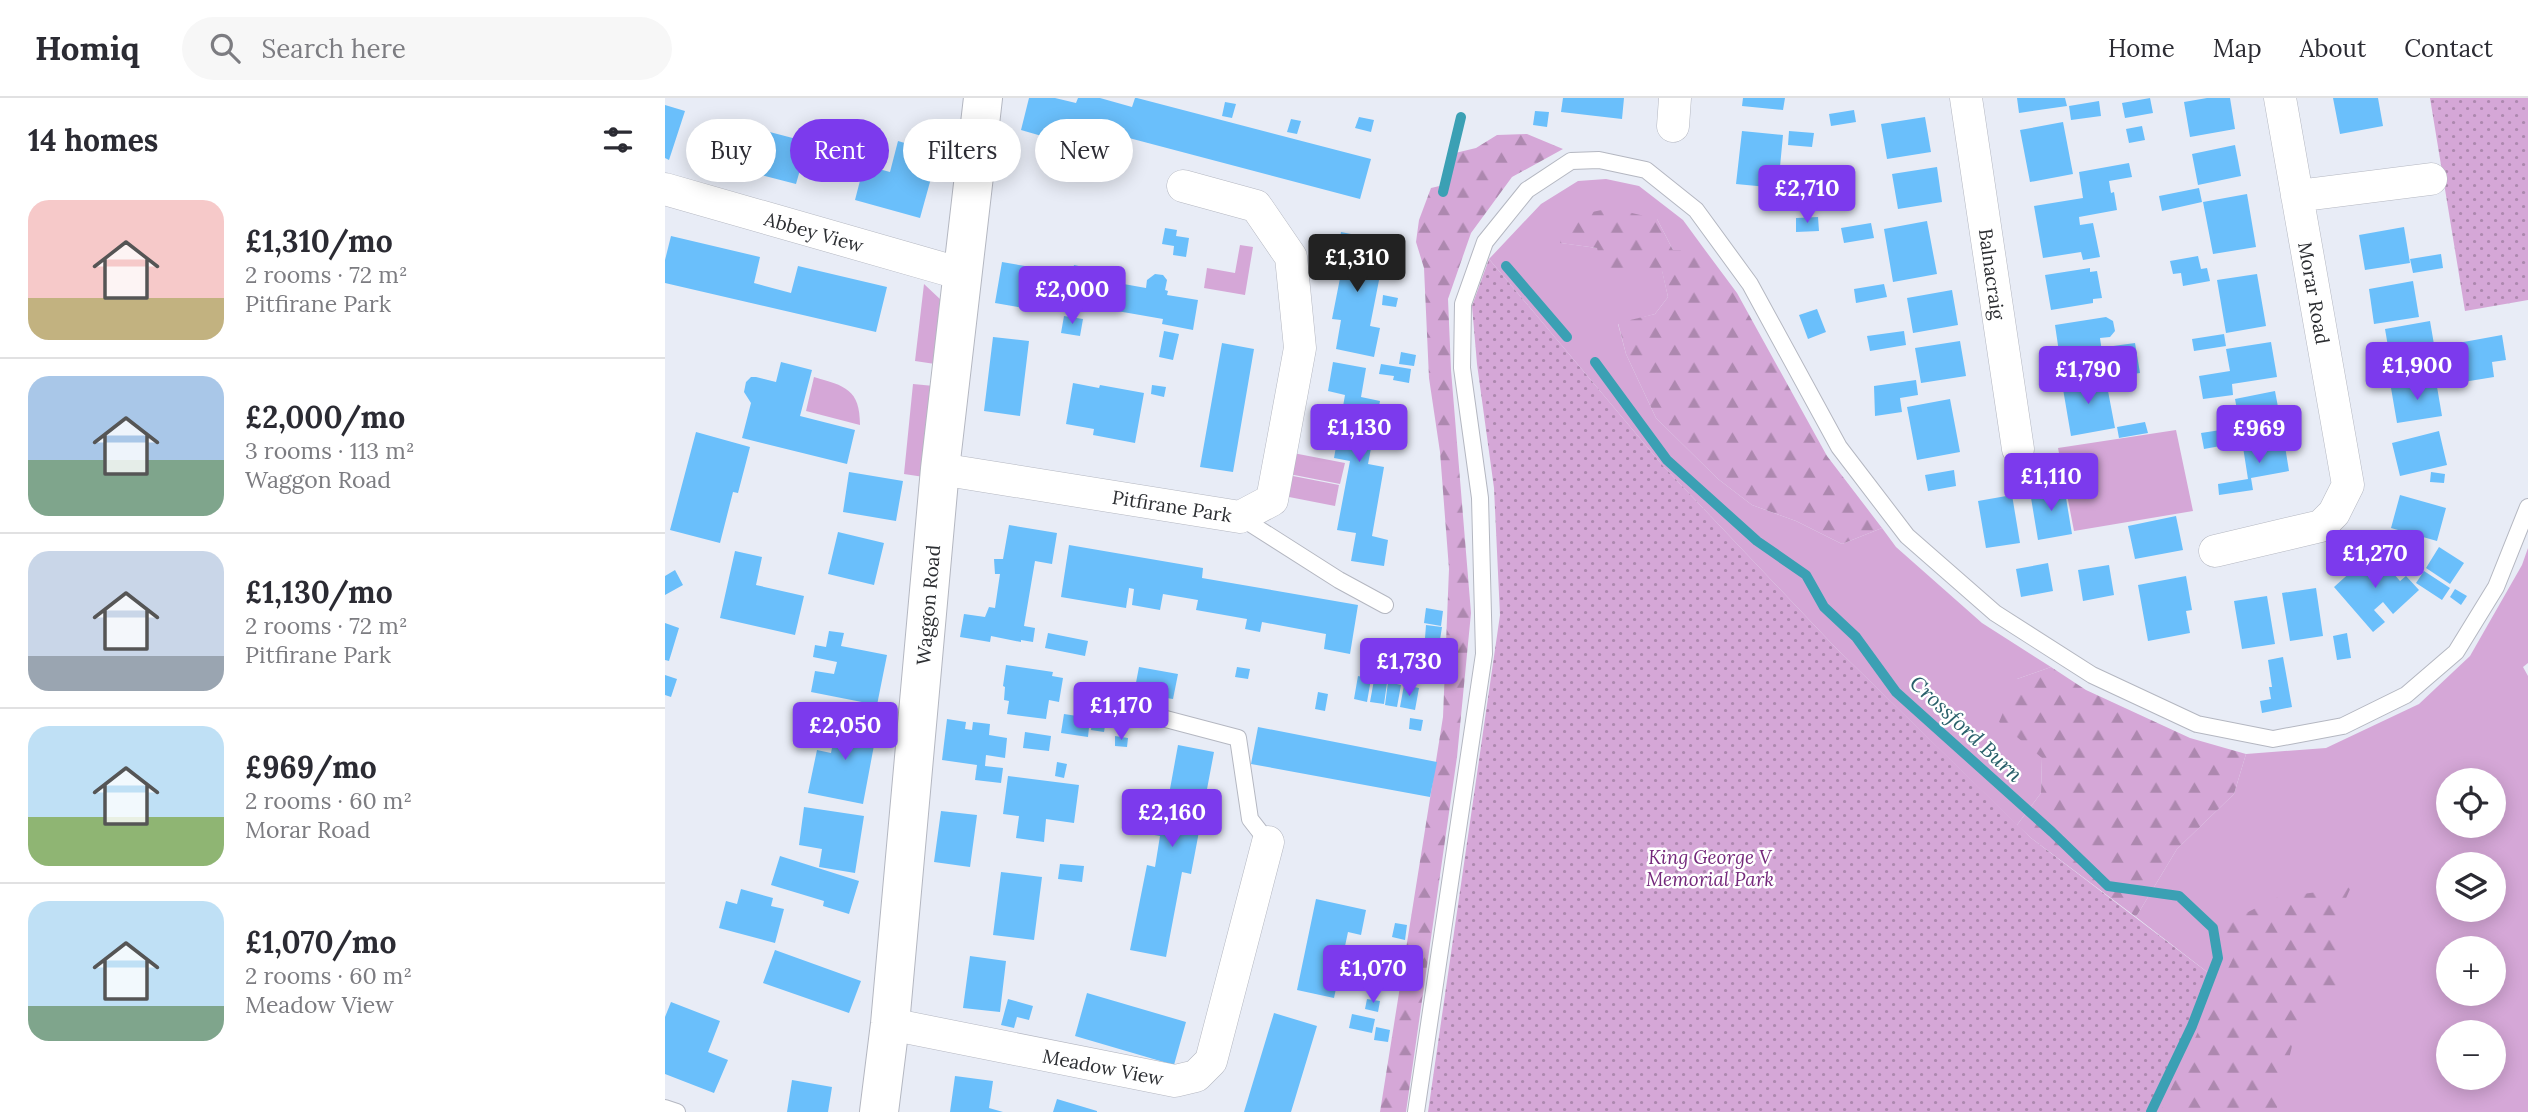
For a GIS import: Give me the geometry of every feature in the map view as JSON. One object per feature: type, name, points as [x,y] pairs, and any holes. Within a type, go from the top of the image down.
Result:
[{"type":"street","name":"Waggon Road","points":[[879,1112],[890,1024],[940,469],[983,98]]},
{"type":"street","name":"Balnacraig","points":[[1966,98],[2018,449]]},
{"type":"street","name":"Morar Road","points":[[2232,539],[2321,526],[2335,513],[2348,485],[2280,98]]},
{"type":"street","points":[[2297,196],[2431,179]]},
{"type":"street","name":"Pitfirane Park","points":[[940,469],[1240,517],[1272,500],[1300,348],[1291,257],[1256,206],[1183,186]]},
{"type":"street","name":"Abbey View","points":[[665,189],[962,274]]},
{"type":"street","name":"Meadow View","points":[[890,1024],[1175,1081],[1196,1076],[1211,1061],[1268,842]]},
{"type":"lane","points":[[1416,1112],[1483,654],[1480,498],[1462,369],[1463,304],[1485,242],[1527,190],[1571,161],[1599,160],[1646,170],[1696,210],[1749,284],[1839,447],[1907,536],[1995,613],[2092,675],[2197,724],[2273,739],[2343,726],[2406,695],[2456,652],[2496,587],[2528,507]]},
{"type":"lane","points":[[1240,517],[1339,580],[1385,605]]},
{"type":"lane","points":[[1162,718],[1238,738],[1250,819],[1268,842]]},
{"type":"lane","points":[[665,1108],[677,1112]]},
{"type":"green space","points":[[2430,98],[2528,98],[2528,300],[2465,311]]},
{"type":"green space","points":[[1527,134],[1563,149],[1512,177],[1471,233],[1448,299],[1451,370],[1471,613],[1457,757],[1406,1112],[1380,1112],[1443,717],[1449,569],[1440,452],[1429,378],[1424,268],[1416,242],[1419,220],[1431,188],[1448,184],[1447,155],[1476,148],[1497,135]]},
{"type":"green space","points":[[1606,179],[1639,186],[1683,220],[1705,250],[1673,250],[1657,219],[1561,243],[1597,248],[1641,270],[1662,270],[1668,297],[1655,314],[1618,324],[1626,354],[1656,418],[1718,479],[1752,505],[1796,521],[1842,544],[1882,528],[1896,547],[1982,623],[2051,667],[2017,679],[2042,758],[2041,793],[2017,825],[1834,646],[1664,467],[1489,259],[1541,204],[1578,181]]},
{"type":"green space","points":[[1611,208],[1657,219],[1673,250],[1705,250],[1737,293],[1827,456],[1882,528],[1842,544],[1796,521],[1752,505],[1718,479],[1656,418],[1626,354],[1618,323],[1655,314],[1668,297],[1662,271],[1641,270],[1622,281],[1602,268],[1597,248],[1560,243],[1564,218]]},
{"type":"green space","points":[[1240,245],[1253,247],[1245,295],[1204,288],[1207,268],[1235,273]]},
{"type":"green space","name":"King George V Memorial Park","points":[[1489,259],[1664,467],[1834,646],[2031,838],[2211,975],[2151,1112],[1428,1112],[1500,615],[1494,488],[1472,306]]},
{"type":"green space","points":[[924,284],[941,300],[935,364],[915,361]]},
{"type":"green space","points":[[814,377],[834,383],[854,396],[860,425],[806,411]]},
{"type":"green space","points":[[913,384],[934,386],[924,477],[904,474]]},
{"type":"green space","points":[[2176,430],[2193,511],[2074,531],[2058,448]]},
{"type":"green space","points":[[1293,453],[1345,463],[1340,484],[1289,474]]},
{"type":"green space","points":[[1288,475],[1339,485],[1335,506],[1284,496]]},
{"type":"green space","points":[[2528,548],[2528,663],[2523,667],[2528,676],[2528,1112],[2151,1112],[2211,975],[2136,917],[2177,849],[2234,794],[2246,754],[2326,748],[2419,704],[2470,656],[2522,565]]},
{"type":"green space","points":[[2051,667],[2086,690],[2190,738],[2246,754],[2234,794],[2177,849],[2136,917],[2017,825],[2041,793],[2042,758],[1999,722],[2017,679]]},
{"type":"green space","points":[[2351,887],[2335,923],[2342,986],[2332,1003],[2316,1013],[2294,1038],[2276,1112],[2160,1112],[2235,954],[2224,928],[2276,898]]},
{"type":"building","points":[[1029,98],[1055,98],[1076,103],[1078,98],[1100,98],[1132,107],[1137,98],[1371,159],[1360,199],[1133,139],[1133,119],[1035,119],[1035,134],[1021,130]]},
{"type":"building","points":[[1563,98],[1624,98],[1622,119],[1561,112]]},
{"type":"building","points":[[1743,98],[1785,98],[1783,110],[1742,106]]},
{"type":"building","points":[[2017,98],[2065,98],[2067,106],[2019,113]]},
{"type":"building","points":[[2150,98],[2153,113],[2125,118],[2122,103]]},
{"type":"building","points":[[2230,98],[2235,129],[2190,137],[2184,102]]},
{"type":"building","points":[[2333,98],[2378,98],[2383,126],[2340,134]]},
{"type":"building","points":[[2099,101],[2101,116],[2071,120],[2069,106]]},
{"type":"building","points":[[1225,102],[1236,104],[1232,118],[1222,116]]},
{"type":"building","points":[[665,105],[685,111],[669,160],[665,158]]},
{"type":"building","points":[[1854,110],[1856,122],[1831,126],[1829,114]]},
{"type":"building","points":[[1535,111],[1549,112],[1547,127],[1533,125]]},
{"type":"building","points":[[1359,117],[1374,120],[1371,132],[1355,128]]},
{"type":"building","points":[[1925,117],[1931,152],[1887,159],[1881,124]]},
{"type":"building","points":[[1291,119],[1301,121],[1297,134],[1287,132]]},
{"type":"building","points":[[2063,122],[2073,174],[2030,182],[2020,130]]},
{"type":"building","points":[[2142,126],[2145,140],[2129,143],[2126,129]]},
{"type":"building","points":[[1742,131],[1783,135],[1778,188],[1736,184]]},
{"type":"building","points":[[1789,131],[1814,133],[1812,147],[1788,145]]},
{"type":"building","points":[[776,134],[790,137],[790,182],[796,184],[776,179]]},
{"type":"building","points":[[898,141],[903,142],[903,182],[930,182],[920,218],[855,200],[860,182],[889,182]]},
{"type":"building","points":[[2235,145],[2241,176],[2198,185],[2192,154]]},
{"type":"building","points":[[2129,163],[2132,177],[2109,181],[2117,210],[2079,217],[2080,225],[2093,223],[2100,257],[2083,260],[2081,252],[2043,258],[2034,206],[2083,198],[2079,172]]},
{"type":"building","points":[[1937,167],[1942,202],[1898,209],[1892,174]]},
{"type":"building","points":[[2199,188],[2202,202],[2162,211],[2159,196]]},
{"type":"building","points":[[2247,194],[2256,247],[2213,254],[2203,202]]},
{"type":"building","points":[[1818,217],[1819,231],[1796,232],[1796,218]]},
{"type":"building","points":[[1927,221],[1937,274],[1893,282],[1884,229]]},
{"type":"building","points":[[1871,223],[1874,238],[1844,243],[1841,228]]},
{"type":"building","points":[[2404,227],[2410,263],[2365,270],[2359,235]]},
{"type":"building","points":[[1165,228],[1177,230],[1176,236],[1189,238],[1186,257],[1173,255],[1174,246],[1162,244]]},
{"type":"building","points":[[1341,232],[1381,240],[1375,269],[1381,270],[1370,326],[1380,328],[1374,357],[1336,349],[1341,320],[1332,319],[1343,263],[1336,261]]},
{"type":"building","points":[[671,236],[760,257],[754,283],[791,293],[798,266],[887,287],[876,332],[665,283],[665,260]]},
{"type":"building","points":[[2441,254],[2443,268],[2413,273],[2410,259]]},
{"type":"building","points":[[2198,256],[2201,269],[2207,268],[2210,281],[2183,286],[2181,273],[2173,274],[2170,261]]},
{"type":"building","points":[[1002,262],[1072,274],[1074,265],[1092,269],[1090,278],[1146,288],[1147,280],[1155,274],[1163,275],[1167,280],[1167,295],[1198,300],[1193,330],[1162,324],[1163,319],[1031,296],[1029,309],[995,303]]},
{"type":"building","points":[[2090,268],[2090,272],[2097,271],[2102,298],[2093,299],[2093,303],[2051,310],[2045,275]]},
{"type":"building","points":[[2257,274],[2266,326],[2226,333],[2217,280]]},
{"type":"building","points":[[2413,281],[2419,317],[2374,324],[2369,289]]},
{"type":"building","points":[[1884,284],[1887,297],[1856,303],[1854,289]]},
{"type":"building","points":[[1952,290],[1958,325],[1913,333],[1907,298]]},
{"type":"building","points":[[1383,295],[1398,298],[1396,307],[1382,305]]},
{"type":"building","points":[[1817,309],[1826,332],[1808,339],[1799,315]]},
{"type":"building","points":[[1064,316],[1083,319],[1080,336],[1061,333]]},
{"type":"building","points":[[2106,317],[2113,321],[2115,331],[2110,337],[2100,338],[2102,352],[2060,359],[2055,325]]},
{"type":"building","points":[[2430,321],[2436,356],[2391,364],[2385,329]]},
{"type":"building","points":[[1164,331],[1179,334],[1173,360],[1159,357]]},
{"type":"building","points":[[1904,331],[1906,345],[1870,351],[1867,336]]},
{"type":"building","points":[[2224,334],[2226,346],[2194,351],[2192,339]]},
{"type":"building","points":[[2502,335],[2506,360],[2492,362],[2494,377],[2457,383],[2455,369],[2463,368],[2458,343]]},
{"type":"building","points":[[993,337],[1029,341],[1020,416],[984,411]]},
{"type":"building","points":[[1960,341],[1966,376],[1921,383],[1915,348]]},
{"type":"building","points":[[2271,342],[2277,377],[2232,384],[2233,395],[2203,399],[2199,376],[2230,371],[2226,349]]},
{"type":"building","points":[[1222,343],[1254,349],[1233,472],[1200,467]]},
{"type":"building","points":[[2135,343],[2140,373],[2112,377],[2106,347]]},
{"type":"building","points":[[1401,352],[1416,355],[1414,366],[1399,364]]},
{"type":"building","points":[[781,362],[812,370],[800,416],[855,430],[847,464],[742,438],[751,403],[744,392],[746,382],[751,377],[756,377],[776,382]]},
{"type":"building","points":[[1333,362],[1366,368],[1361,397],[1380,401],[1368,464],[1384,467],[1372,536],[1388,540],[1384,566],[1351,561],[1356,533],[1337,530],[1350,461],[1334,458],[1345,395],[1328,391]]},
{"type":"building","points":[[1381,364],[1411,369],[1409,383],[1393,380],[1394,376],[1379,374]]},
{"type":"building","points":[[2105,375],[2115,428],[2071,436],[2062,383]]},
{"type":"building","points":[[1916,380],[1918,395],[1900,398],[1902,412],[1875,416],[1874,386]]},
{"type":"building","points":[[2436,381],[2442,416],[2397,423],[2391,388]]},
{"type":"building","points":[[1073,383],[1144,393],[1135,443],[1093,435],[1094,429],[1066,424]]},
{"type":"building","points":[[1152,385],[1166,387],[1164,397],[1151,394]]},
{"type":"building","points":[[2275,391],[2281,423],[2241,431],[2235,399]]},
{"type":"building","points":[[1950,399],[1960,452],[1917,460],[1907,407]]},
{"type":"building","points":[[2145,422],[2148,433],[2119,438],[2117,427]]},
{"type":"building","points":[[2234,428],[2237,443],[2204,449],[2201,433]]},
{"type":"building","points":[[2439,431],[2447,465],[2400,476],[2392,443]]},
{"type":"building","points":[[696,432],[750,447],[738,493],[733,492],[720,543],[670,530]]},
{"type":"building","points":[[2284,440],[2289,471],[2251,478],[2253,490],[2219,495],[2218,484],[2248,479],[2243,447]]},
{"type":"building","points":[[1954,470],[1956,486],[1928,491],[1925,475]]},
{"type":"building","points":[[849,472],[903,481],[896,521],[843,512]]},
{"type":"building","points":[[2431,472],[2445,474],[2444,483],[2430,482]]},
{"type":"building","points":[[2064,486],[2072,534],[2038,540],[2030,492]]},
{"type":"building","points":[[2012,495],[2020,543],[1986,548],[1978,501]]},
{"type":"building","points":[[2400,495],[2446,508],[2437,541],[2391,528]]},
{"type":"building","points":[[2176,516],[2183,550],[2135,559],[2128,526]]},
{"type":"building","points":[[1009,525],[1057,533],[1052,564],[1035,561],[1024,626],[1035,628],[1033,642],[991,636],[990,642],[960,637],[964,614],[985,617],[989,607],[995,608],[1000,574],[995,574],[994,559],[1003,559]]},
{"type":"building","points":[[838,532],[884,543],[874,585],[828,574]]},
{"type":"building","points":[[1069,545],[1203,568],[1202,578],[1358,605],[1350,654],[1324,649],[1326,634],[1262,622],[1260,632],[1245,629],[1247,619],[1196,610],[1198,600],[1163,594],[1160,610],[1132,605],[1134,589],[1129,588],[1126,608],[1061,597]]},
{"type":"building","points":[[2439,547],[2464,563],[2450,584],[2426,568]]},
{"type":"building","points":[[735,551],[762,557],[756,585],[804,596],[795,635],[720,618]]},
{"type":"building","points":[[2374,551],[2400,581],[2406,576],[2419,590],[2393,614],[2383,602],[2374,610],[2385,622],[2373,632],[2334,587]]},
{"type":"building","points":[[2048,563],[2053,591],[2021,597],[2016,569]]},
{"type":"building","points":[[2109,565],[2114,595],[2083,601],[2078,570]]},
{"type":"building","points":[[675,570],[683,585],[665,595],[665,576]]},
{"type":"building","points":[[2424,571],[2450,588],[2442,600],[2416,583]]},
{"type":"building","points":[[2186,576],[2192,610],[2186,611],[2190,633],[2148,641],[2138,585]]},
{"type":"building","points":[[2316,588],[2323,636],[2290,641],[2282,593]]},
{"type":"building","points":[[2455,589],[2467,596],[2461,605],[2450,597]]},
{"type":"building","points":[[2267,596],[2275,644],[2242,649],[2234,601]]},
{"type":"building","points":[[1426,608],[1443,611],[1441,626],[1424,623]]},
{"type":"building","points":[[665,623],[679,628],[669,661],[665,660]]},
{"type":"building","points":[[1426,625],[1442,627],[1440,640],[1425,638]]},
{"type":"building","points":[[829,631],[844,633],[841,646],[887,655],[877,705],[811,692],[815,671],[834,674],[837,662],[813,657],[815,645],[826,647]]},
{"type":"building","points":[[1048,633],[1088,641],[1085,656],[1045,648]]},
{"type":"building","points":[[2347,633],[2351,658],[2337,660],[2333,636]]},
{"type":"building","points":[[1421,653],[1436,655],[1434,670],[1419,667]]},
{"type":"building","points":[[2283,657],[2292,707],[2262,713],[2260,701],[2271,699],[2268,660]]},
{"type":"building","points":[[1006,665],[1053,672],[1052,676],[1063,678],[1059,702],[1049,700],[1046,719],[1007,714],[1009,701],[1004,700],[1003,686]]},
{"type":"building","points":[[1139,667],[1178,674],[1173,699],[1134,693]]},
{"type":"building","points":[[1237,667],[1250,669],[1248,679],[1235,677]]},
{"type":"building","points":[[665,675],[677,679],[671,697],[665,695]]},
{"type":"building","points":[[1358,676],[1371,679],[1367,702],[1354,699]]},
{"type":"building","points":[[1374,680],[1387,683],[1384,704],[1370,702]]},
{"type":"building","points":[[1388,682],[1401,685],[1397,707],[1385,705]]},
{"type":"building","points":[[1404,685],[1419,688],[1415,710],[1400,707]]},
{"type":"building","points":[[1318,692],[1328,694],[1325,711],[1315,709]]},
{"type":"building","points":[[1064,714],[1090,718],[1088,737],[1061,733]]},
{"type":"building","points":[[838,716],[878,724],[863,804],[808,793],[817,750],[831,753]]},
{"type":"building","points":[[1092,718],[1106,720],[1104,732],[1091,730]]},
{"type":"building","points":[[1410,718],[1423,720],[1421,731],[1409,729]]},
{"type":"building","points":[[947,719],[966,722],[965,729],[972,730],[973,722],[990,724],[989,735],[1007,738],[1005,758],[986,755],[985,766],[1003,768],[1001,783],[975,780],[977,765],[942,760]]},
{"type":"building","points":[[1258,727],[1437,762],[1430,797],[1251,764]]},
{"type":"building","points":[[1025,732],[1051,736],[1049,751],[1023,748]]},
{"type":"building","points":[[1115,736],[1128,738],[1127,747],[1115,746]]},
{"type":"building","points":[[1178,745],[1214,752],[1191,874],[1182,872],[1166,957],[1130,950],[1147,865],[1155,867],[1160,836],[1143,833],[1148,808],[1166,811]]},
{"type":"building","points":[[1057,762],[1067,764],[1064,778],[1055,776]]},
{"type":"building","points":[[1008,776],[1079,785],[1074,823],[1046,819],[1044,842],[1016,838],[1019,816],[1003,814]]},
{"type":"building","points":[[804,807],[864,816],[855,873],[819,867],[822,849],[799,845]]},
{"type":"building","points":[[941,811],[977,815],[970,867],[934,862]]},
{"type":"building","points":[[780,856],[859,881],[849,914],[823,906],[824,901],[771,885]]},
{"type":"building","points":[[1060,864],[1084,866],[1082,882],[1058,879]]},
{"type":"building","points":[[1001,872],[1042,877],[1034,940],[993,935]]},
{"type":"building","points":[[741,889],[773,898],[771,906],[784,909],[775,943],[719,928],[726,901],[737,904]]},
{"type":"building","points":[[1316,899],[1366,910],[1361,935],[1348,932],[1334,998],[1297,990]]},
{"type":"building","points":[[1395,923],[1407,925],[1405,940],[1392,937]]},
{"type":"building","points":[[775,950],[861,981],[849,1013],[763,983]]},
{"type":"building","points":[[970,956],[1006,961],[1000,1012],[963,1008]]},
{"type":"building","points":[[1087,993],[1186,1022],[1174,1065],[1075,1036]]},
{"type":"building","points":[[1008,999],[1033,1006],[1029,1020],[1017,1017],[1014,1028],[1001,1025]]},
{"type":"building","points":[[1367,999],[1380,1001],[1378,1012],[1365,1009]]},
{"type":"building","points":[[671,1002],[720,1021],[708,1052],[728,1060],[714,1093],[665,1074],[665,1017]]},
{"type":"building","points":[[1274,1013],[1317,1026],[1291,1112],[1244,1112]]},
{"type":"building","points":[[1352,1014],[1375,1019],[1372,1033],[1349,1028]]},
{"type":"building","points":[[1376,1027],[1390,1030],[1388,1042],[1374,1040]]},
{"type":"building","points":[[955,1076],[993,1081],[989,1108],[1003,1112],[950,1112]]},
{"type":"building","points":[[792,1080],[832,1087],[828,1112],[787,1112]]},
{"type":"building","points":[[1057,1099],[1097,1111],[1097,1112],[1053,1112]]},
{"type":"waterway","name":"Crossford Burn","points":[[1443,192],[1461,117]]},
{"type":"waterway","name":"Crossford Burn","points":[[1506,266],[1567,337]]},
{"type":"waterway","name":"Crossford Burn","points":[[1595,362],[1667,460],[1757,541],[1806,575],[1824,607],[1856,637],[1896,692],[2108,886],[2179,896],[2213,928],[2218,958],[2192,1026],[2151,1112]]}]
